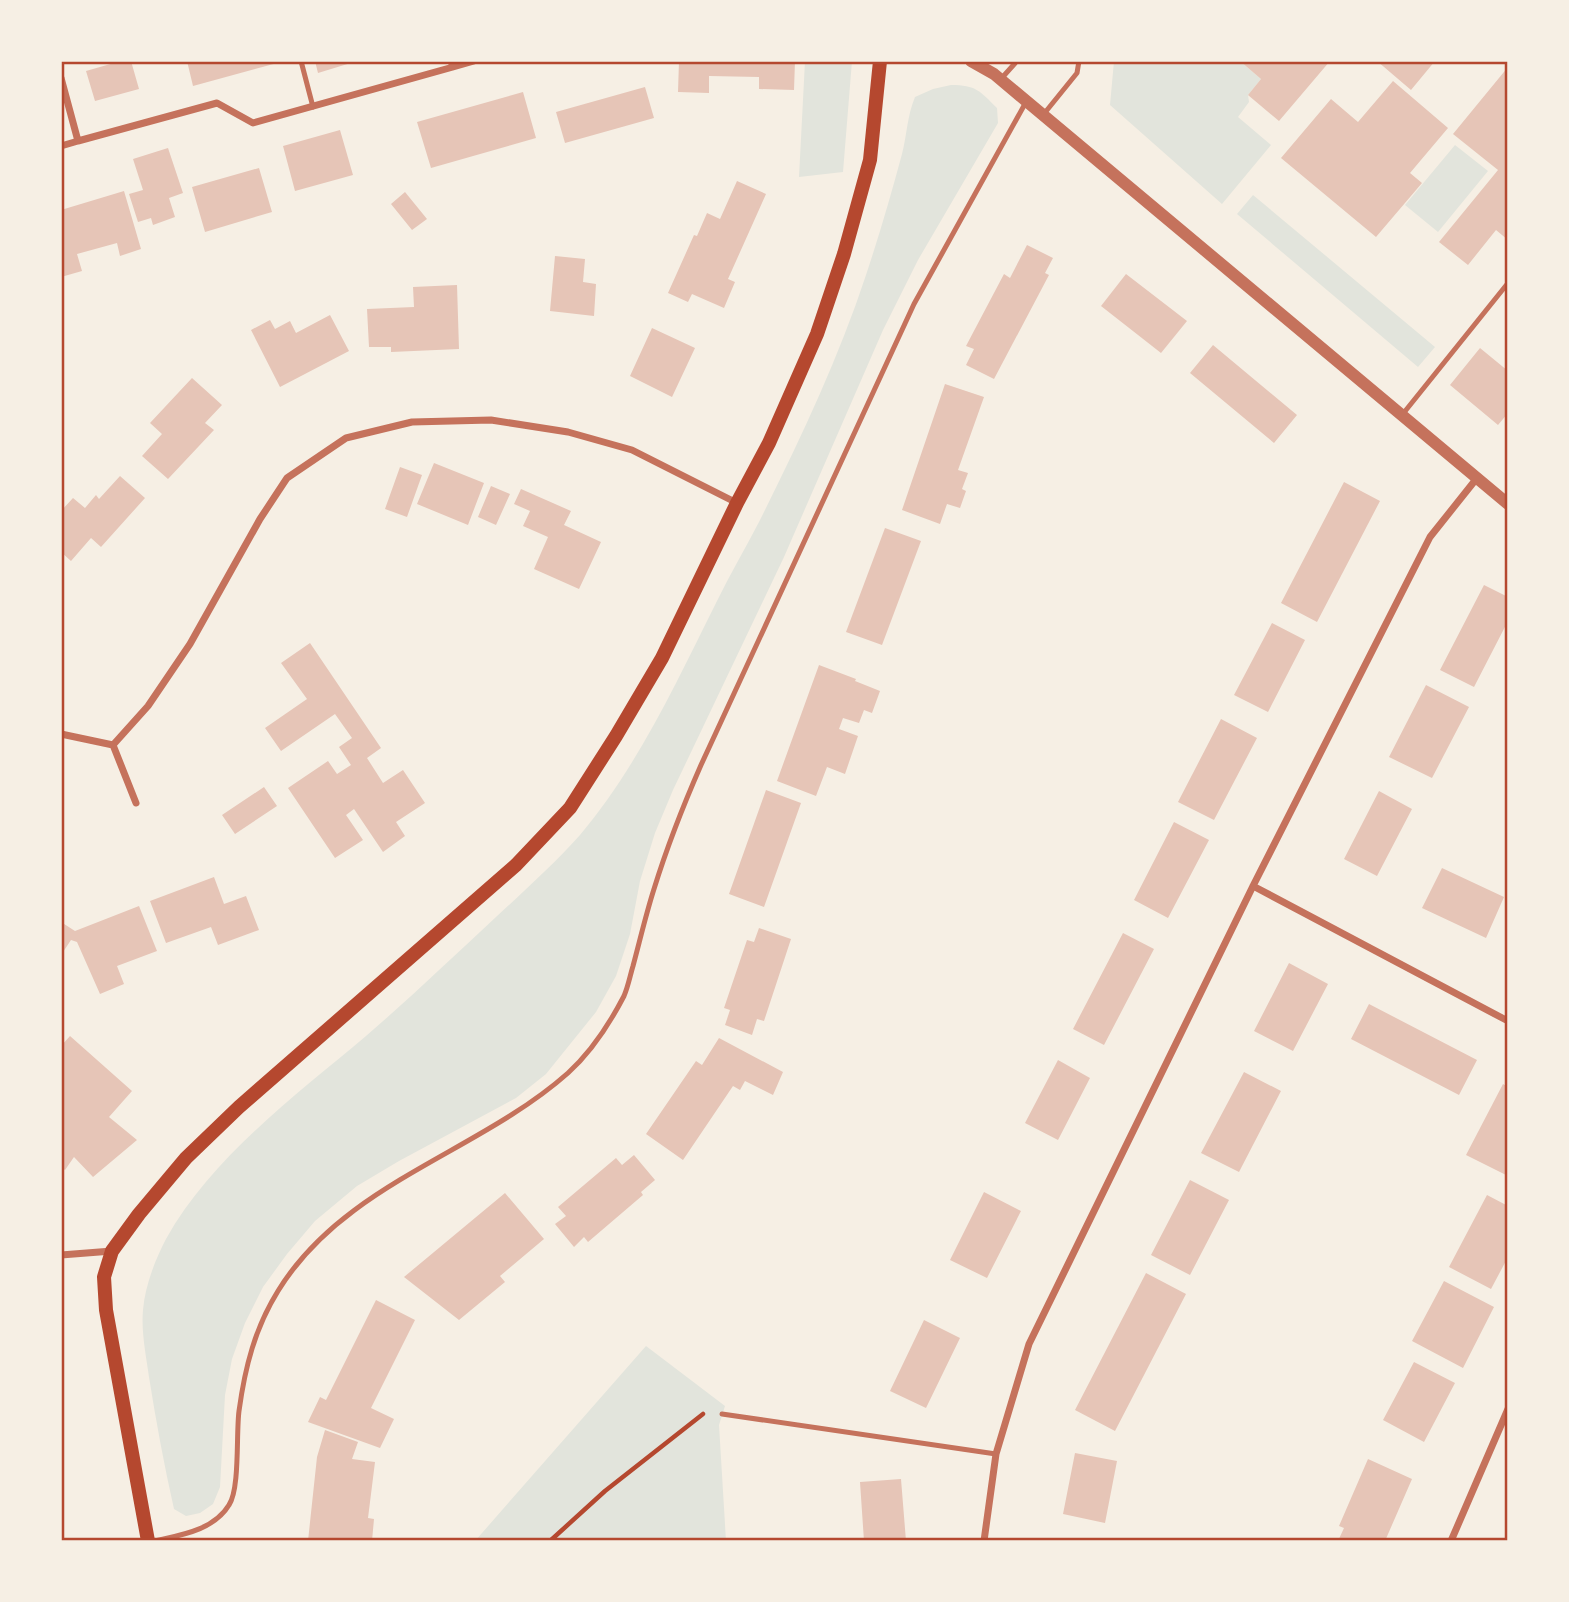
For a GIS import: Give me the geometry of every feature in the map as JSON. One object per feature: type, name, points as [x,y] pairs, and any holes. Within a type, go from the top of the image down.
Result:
[{"type":"main road","points":[[148,1541],[106,1310],[104,1277],[111,1251],[186,1158],[239,1107],[507,873],[570,808],[662,658],[769,443],[817,334],[844,254],[870,160],[880,61]]},
{"type":"street","points":[[61,146],[217,103],[253,123],[452,64],[474,61]]},
{"type":"street","points":[[971,61],[1000,80],[1043,115],[1508,504]]},
{"type":"street","points":[[61,78],[78,141]]},
{"type":"street","points":[[113,745],[148,706],[190,644],[260,519],[287,478],[346,438],[412,422],[491,420],[568,432],[632,450],[737,503]]},
{"type":"street","points":[[984,1541],[996,1454],[1029,1344],[1254,886],[1430,537],[1477,478]]},
{"type":"street","points":[[61,734],[113,745]]},
{"type":"street","points":[[113,745],[136,803]]},
{"type":"street","points":[[1254,886],[1508,1021]]},
{"type":"street","points":[[61,1255],[111,1251]]},
{"type":"street","points":[[1451,1541],[1508,1409]]},
{"type":"lane","points":[[300,61],[313,107]]},
{"type":"lane","points":[[1000,80],[1017,61]]},
{"type":"lane","points":[[1043,115],[1077,73],[1079,61]]},
{"type":"lane","points":[[155,1541],[191,1533],[214,1520],[230,1505],[234,1490],[239,1412],[257,1327],[279,1289],[307,1254],[341,1222],[390,1185],[524,1107],[569,1072],[598,1039],[624,995],[669,841],[701,765],[914,304],[1026,102]]},
{"type":"lane","points":[[1402,415],[1508,283]]},
{"type":"lane","points":[[722,1414],[996,1454]]},
{"type":"path","points":[[550,1541],[605,1491],[704,1413],[722,1414]]},
{"type":"shaded area","points":[[805,61],[852,61],[843,172],[799,177]]},
{"type":"shaded area","points":[[1114,61],[1240,61],[1261,79],[1248,95],[1249,102],[1238,117],[1271,145],[1222,204],[1110,105]]},
{"type":"shaded area","points":[[951,85],[966,86],[982,93],[997,108],[998,123],[918,260],[883,330],[784,557],[673,790],[655,833],[640,881],[630,934],[616,976],[596,1012],[546,1074],[516,1098],[357,1186],[315,1221],[287,1254],[263,1287],[245,1323],[232,1359],[225,1395],[220,1487],[213,1504],[200,1513],[186,1516],[174,1509],[157,1426],[143,1335],[146,1292],[154,1264],[166,1239],[206,1181],[257,1129],[399,1007],[539,877],[601,809],[655,723],[803,431],[855,307],[876,245],[915,97]]},
{"type":"shaded area","points":[[1455,145],[1488,171],[1438,232],[1405,205]]},
{"type":"shaded area","points":[[1253,195],[1435,347],[1418,367],[1237,214]]},
{"type":"shaded area","points":[[646,1346],[725,1406],[719,1425],[726,1541],[475,1541]]},
{"type":"building","points":[[114,61],[131,61],[139,89],[95,101],[86,71]]},
{"type":"building","points":[[187,61],[281,61],[281,62],[193,86]]},
{"type":"building","points":[[315,61],[354,61],[354,62],[318,73]]},
{"type":"building","points":[[679,61],[795,61],[794,90],[759,89],[759,77],[709,76],[709,93],[678,92]]},
{"type":"building","points":[[1240,61],[1330,61],[1279,121],[1248,95],[1261,79]]},
{"type":"building","points":[[1377,61],[1435,61],[1411,90]]},
{"type":"building","points":[[1508,67],[1508,240],[1496,230],[1468,265],[1439,242],[1498,170],[1453,134]]},
{"type":"building","points":[[1393,81],[1448,128],[1410,173],[1422,183],[1376,237],[1281,158],[1331,99],[1358,122]]},
{"type":"building","points":[[645,87],[654,118],[565,143],[556,112]]},
{"type":"building","points":[[523,92],[536,138],[431,168],[417,122]]},
{"type":"building","points":[[340,130],[353,175],[295,191],[283,146]]},
{"type":"building","points":[[168,148],[183,193],[169,198],[175,217],[153,225],[151,218],[138,222],[129,194],[143,190],[133,159]]},
{"type":"building","points":[[259,168],[272,212],[205,232],[192,187]]},
{"type":"building","points":[[737,181],[766,194],[728,279],[735,282],[724,308],[692,294],[688,302],[668,293],[707,213],[720,219]]},
{"type":"building","points":[[124,191],[141,249],[120,256],[117,243],[77,254],[82,271],[61,277],[61,210]]},
{"type":"building","points":[[405,192],[427,219],[412,230],[391,204]]},
{"type":"building","points":[[1027,245],[1053,258],[1045,273],[1049,275],[994,379],[966,365],[974,349],[966,346],[1004,274],[1010,278]]},
{"type":"building","points":[[555,256],[585,259],[583,282],[596,284],[594,316],[550,311]]},
{"type":"building","points":[[1126,274],[1187,321],[1161,353],[1101,306]]},
{"type":"building","points":[[457,285],[459,349],[391,352],[391,347],[369,347],[367,309],[414,307],[413,287]]},
{"type":"building","points":[[330,315],[349,351],[280,387],[251,330],[270,320],[275,329],[290,321],[296,333]]},
{"type":"building","points":[[652,328],[695,348],[672,397],[630,376]]},
{"type":"building","points":[[1213,345],[1297,415],[1274,443],[1190,373]]},
{"type":"building","points":[[1480,348],[1508,371],[1508,413],[1498,425],[1450,385]]},
{"type":"building","points":[[192,378],[222,405],[205,423],[214,430],[168,479],[142,456],[162,434],[150,423]]},
{"type":"building","points":[[945,384],[984,397],[958,470],[968,473],[962,489],[966,491],[960,508],[947,504],[940,524],[902,510]]},
{"type":"building","points":[[434,463],[484,483],[468,525],[417,504]]},
{"type":"building","points":[[400,467],[422,475],[407,517],[385,509]]},
{"type":"building","points":[[120,476],[145,498],[101,547],[91,538],[71,561],[61,552],[61,511],[73,498],[85,508],[96,495],[99,499]]},
{"type":"building","points":[[1344,482],[1380,501],[1317,622],[1281,603]]},
{"type":"building","points":[[491,486],[510,494],[496,525],[478,517]]},
{"type":"building","points":[[521,489],[571,511],[564,525],[601,542],[579,589],[534,569],[548,537],[523,526],[530,511],[514,504]]},
{"type":"building","points":[[885,528],[921,541],[882,645],[846,632]]},
{"type":"building","points":[[1484,585],[1508,597],[1508,621],[1474,687],[1440,670]]},
{"type":"building","points":[[1272,623],[1305,640],[1268,712],[1234,695]]},
{"type":"building","points":[[310,643],[381,748],[367,758],[383,783],[403,770],[425,803],[396,822],[405,836],[383,852],[354,809],[346,815],[363,840],[335,858],[288,788],[328,761],[337,774],[351,765],[339,747],[352,738],[335,714],[281,751],[265,728],[307,699],[281,663]]},
{"type":"building","points":[[819,665],[880,691],[872,713],[864,710],[859,723],[843,718],[839,729],[858,736],[845,774],[827,767],[816,796],[777,781]]},
{"type":"building","points":[[1426,685],[1469,707],[1432,778],[1389,757]]},
{"type":"building","points":[[1221,719],[1257,738],[1214,820],[1178,802]]},
{"type":"building","points":[[264,787],[277,806],[235,834],[222,815]]},
{"type":"building","points":[[766,790],[801,803],[764,907],[729,894]]},
{"type":"building","points":[[1379,791],[1412,809],[1377,876],[1344,859]]},
{"type":"building","points":[[1174,822],[1209,840],[1168,918],[1134,900]]},
{"type":"building","points":[[1442,868],[1504,897],[1486,938],[1422,908]]},
{"type":"building","points":[[214,877],[224,904],[246,896],[259,930],[218,945],[211,927],[166,943],[150,901]]},
{"type":"building","points":[[139,906],[157,951],[117,966],[124,984],[100,994],[77,942],[71,940],[61,955],[61,922],[75,931]]},
{"type":"building","points":[[759,928],[791,939],[764,1021],[757,1019],[752,1035],[725,1025],[730,1010],[724,1008],[747,940],[754,942]]},
{"type":"building","points":[[1123,933],[1154,949],[1104,1045],[1073,1029]]},
{"type":"building","points":[[1289,963],[1328,984],[1293,1051],[1254,1031]]},
{"type":"building","points":[[1369,1004],[1477,1060],[1459,1095],[1351,1039]]},
{"type":"building","points":[[70,1036],[132,1091],[109,1117],[137,1140],[93,1177],[74,1157],[65,1170],[61,1167],[61,1046]]},
{"type":"building","points":[[719,1038],[783,1072],[773,1095],[745,1081],[740,1090],[733,1086],[683,1160],[646,1134],[696,1061],[702,1065]]},
{"type":"building","points":[[1058,1060],[1090,1078],[1058,1140],[1025,1123]]},
{"type":"building","points":[[1244,1072],[1281,1091],[1239,1172],[1201,1153]]},
{"type":"building","points":[[1503,1084],[1508,1087],[1508,1176],[1466,1155]]},
{"type":"building","points":[[634,1155],[655,1180],[641,1192],[643,1195],[588,1242],[584,1237],[574,1247],[555,1224],[566,1216],[558,1207],[616,1158],[622,1165]]},
{"type":"building","points":[[1190,1180],[1229,1200],[1190,1275],[1151,1255]]},
{"type":"building","points":[[984,1192],[1021,1211],[987,1278],[950,1260]]},
{"type":"building","points":[[505,1193],[544,1239],[500,1276],[505,1282],[459,1320],[404,1277]]},
{"type":"building","points":[[1487,1195],[1508,1206],[1508,1257],[1491,1289],[1449,1267]]},
{"type":"building","points":[[1146,1273],[1186,1294],[1115,1431],[1075,1410]]},
{"type":"building","points":[[1444,1281],[1494,1307],[1463,1368],[1412,1341]]},
{"type":"building","points":[[376,1300],[415,1320],[371,1408],[394,1419],[380,1448],[308,1422],[320,1397],[326,1400]]},
{"type":"building","points":[[924,1320],[960,1338],[926,1408],[890,1391]]},
{"type":"building","points":[[1414,1362],[1455,1383],[1424,1442],[1383,1420]]},
{"type":"building","points":[[325,1430],[358,1442],[352,1459],[375,1462],[368,1518],[374,1519],[372,1541],[308,1541],[317,1457]]},
{"type":"building","points":[[1075,1453],[1117,1461],[1105,1523],[1063,1514]]},
{"type":"building","points":[[1368,1459],[1412,1479],[1385,1541],[1338,1541],[1344,1528],[1339,1526]]},
{"type":"building","points":[[901,1479],[906,1541],[864,1541],[860,1482]]}]
